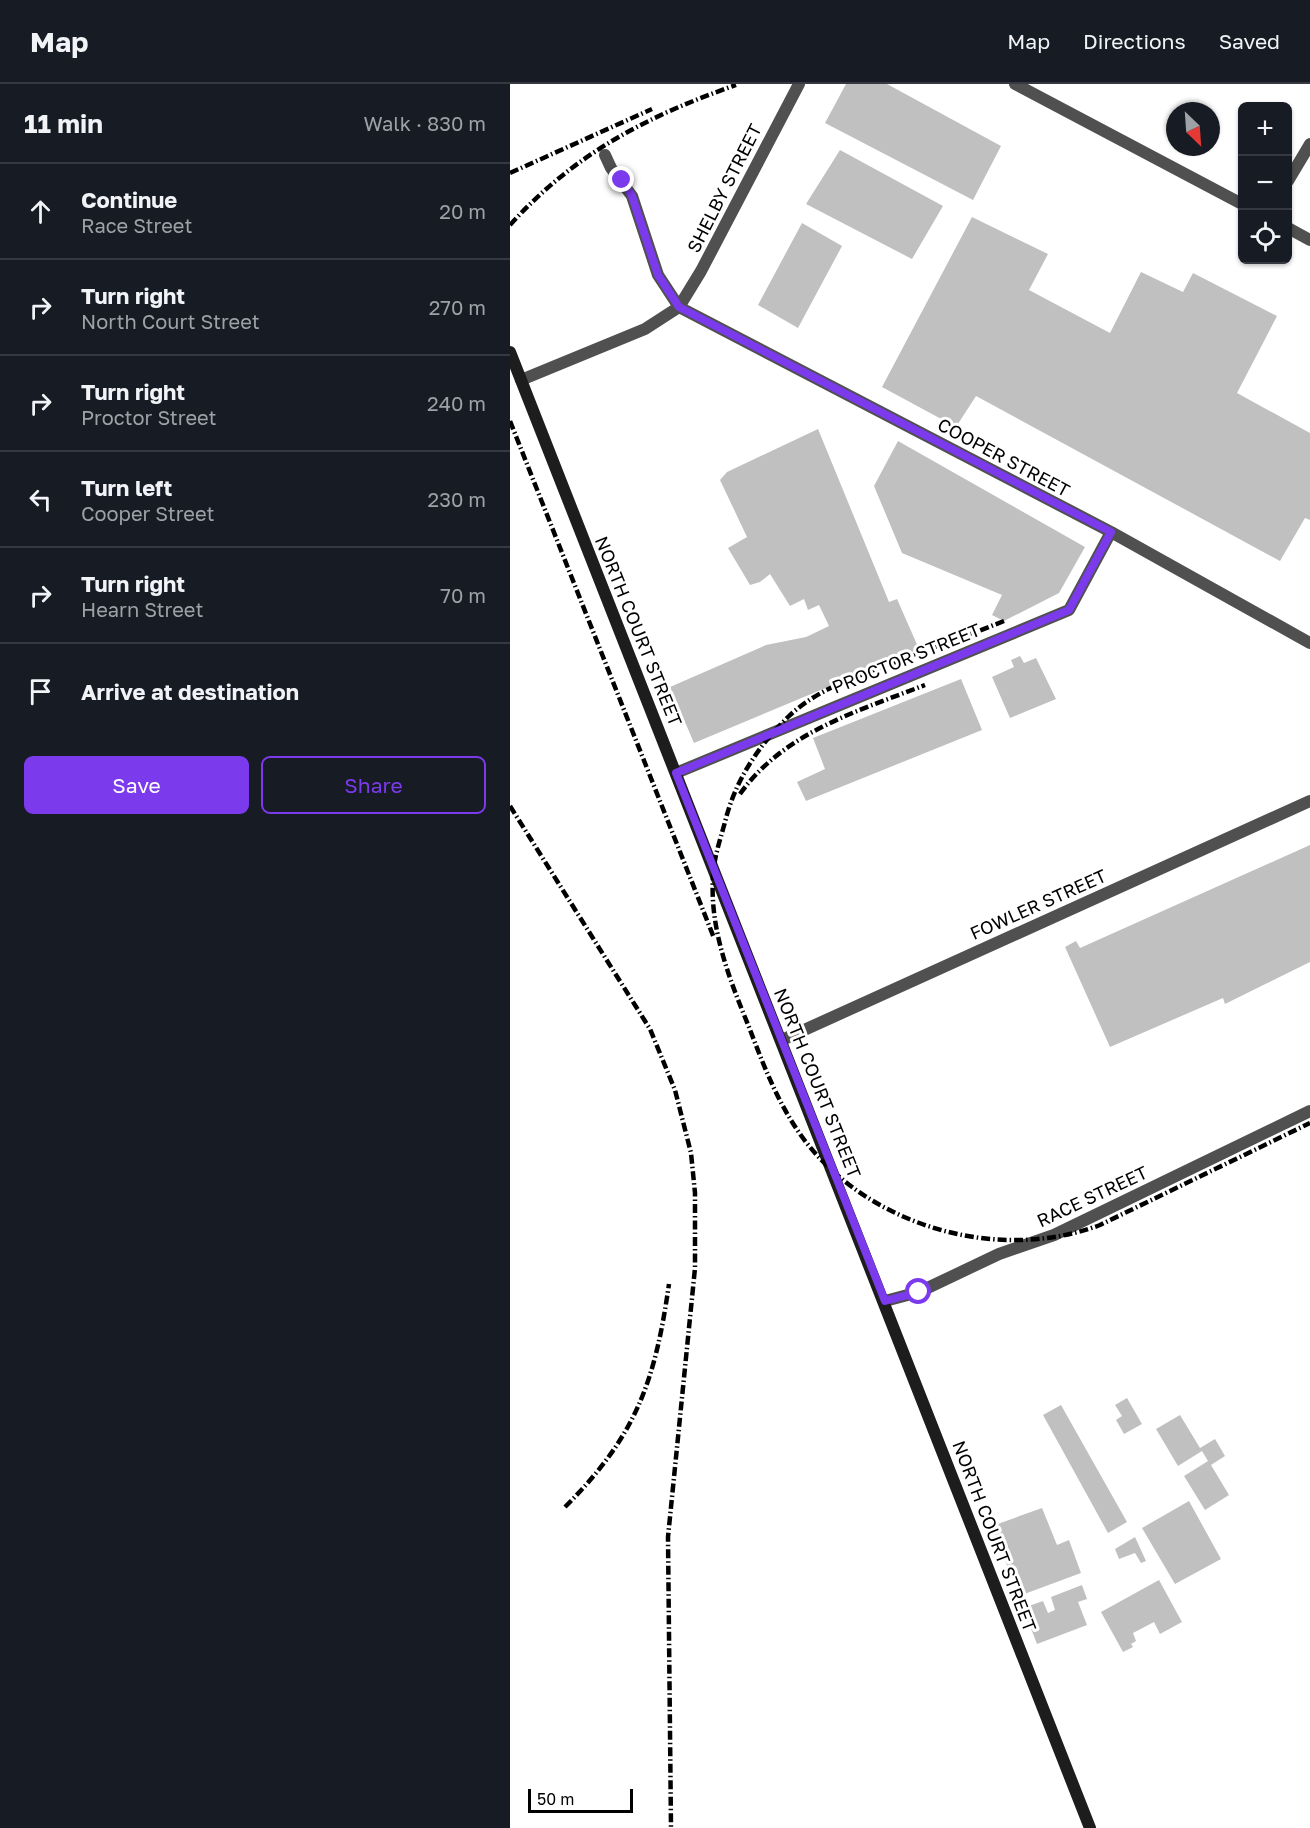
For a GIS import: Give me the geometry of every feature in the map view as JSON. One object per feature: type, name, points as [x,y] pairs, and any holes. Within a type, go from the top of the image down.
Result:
[{"type":"main road","name":"NORTH COURT STREET","points":[[510,352],[885,1301],[1090,1828]]},
{"type":"street","name":"SHELBY STREET","points":[[679,307],[701,271],[799,84]]},
{"type":"street","points":[[1015,84],[1238,202]]},
{"type":"street","points":[[1292,173],[1310,144]]},
{"type":"street","points":[[521,380],[645,329],[679,307],[658,275],[632,196],[611,168],[605,155]]},
{"type":"street","points":[[1292,231],[1310,240]]},
{"type":"street","name":"COOPER STREET","points":[[679,307],[1111,532],[1310,643]]},
{"type":"street","name":"PROCTOR STREET","points":[[676,773],[1069,610],[1111,532]]},
{"type":"street","name":"FOWLER STREET","points":[[782,1040],[1310,801]]},
{"type":"street","name":"RACE STREET","points":[[885,1301],[919,1292],[999,1254],[1073,1227],[1310,1111]]},
{"type":"building","points":[[846,84],[887,84],[1001,146],[973,200],[825,123]]},
{"type":"building","points":[[840,150],[943,206],[912,259],[806,204]]},
{"type":"building","points":[[972,217],[1048,254],[1029,290],[1110,333],[1141,272],[1183,292],[1193,273],[1277,316],[1237,393],[1310,433],[1310,520],[1305,518],[1280,561],[976,396],[956,427],[882,387]]},
{"type":"building","points":[[802,223],[842,246],[798,328],[758,305]]},
{"type":"building","points":[[818,429],[889,602],[897,599],[919,649],[694,743],[670,687],[766,645],[806,637],[829,626],[819,605],[808,610],[804,599],[790,606],[770,574],[760,582],[750,585],[728,548],[747,537],[720,480],[727,472]]},
{"type":"building","points":[[898,441],[1085,547],[1059,593],[1004,621],[992,615],[1002,595],[902,553],[874,486]]},
{"type":"building","points":[[1020,656],[1024,663],[1036,658],[1056,699],[1010,718],[992,677],[1014,667],[1011,660]]},
{"type":"building","points":[[961,679],[982,730],[806,801],[797,782],[825,769],[813,738]]},
{"type":"building","points":[[1310,845],[1310,962],[1225,1004],[1223,998],[1110,1047],[1065,947],[1076,941],[1080,948]]},
{"type":"building","points":[[1127,1398],[1142,1424],[1124,1434],[1116,1420],[1122,1416],[1115,1405]]},
{"type":"building","points":[[1061,1405],[1127,1522],[1108,1533],[1043,1415]]},
{"type":"building","points":[[1180,1415],[1200,1448],[1215,1439],[1225,1456],[1211,1465],[1229,1495],[1205,1510],[1184,1476],[1208,1461],[1202,1451],[1178,1466],[1156,1429]]},
{"type":"building","points":[[1189,1501],[1221,1559],[1175,1584],[1142,1528]]},
{"type":"building","points":[[1042,1508],[1057,1545],[1069,1540],[1081,1573],[1019,1596],[992,1526]]},
{"type":"building","points":[[1135,1537],[1146,1561],[1141,1563],[1135,1553],[1119,1559],[1115,1549]]},
{"type":"building","points":[[1159,1580],[1182,1622],[1160,1634],[1154,1622],[1133,1633],[1136,1641],[1131,1644],[1133,1647],[1123,1652],[1101,1612]]},
{"type":"building","points":[[1082,1585],[1087,1599],[1078,1602],[1087,1625],[1037,1644],[1023,1608],[1043,1601],[1048,1613],[1055,1610],[1051,1597]]},
{"type":"railway","points":[[510,225],[560,178],[614,140],[672,110],[736,85]]},
{"type":"railway","points":[[510,173],[652,109]]},
{"type":"railway","points":[[510,421],[714,938]]},
{"type":"railway","points":[[1004,621],[854,678],[812,698],[777,728],[741,778],[729,807],[716,855],[713,888],[716,928],[741,1008],[784,1109],[800,1134],[827,1166],[859,1192],[896,1213],[935,1228],[976,1237],[1018,1240],[1060,1236],[1100,1225],[1310,1123]]},
{"type":"railway","points":[[740,794],[778,754],[800,739],[849,715],[925,685]]},
{"type":"railway","points":[[510,806],[650,1029],[675,1090],[691,1153],[695,1193],[695,1268],[668,1537],[671,1828]]},
{"type":"railway","points":[[565,1507],[609,1456],[638,1406],[657,1350],[669,1284]]},
{"type":"route","points":[[622,180],[632,196],[658,275],[679,307],[1111,532],[1069,610],[676,773],[885,1301],[919,1292]]}]
